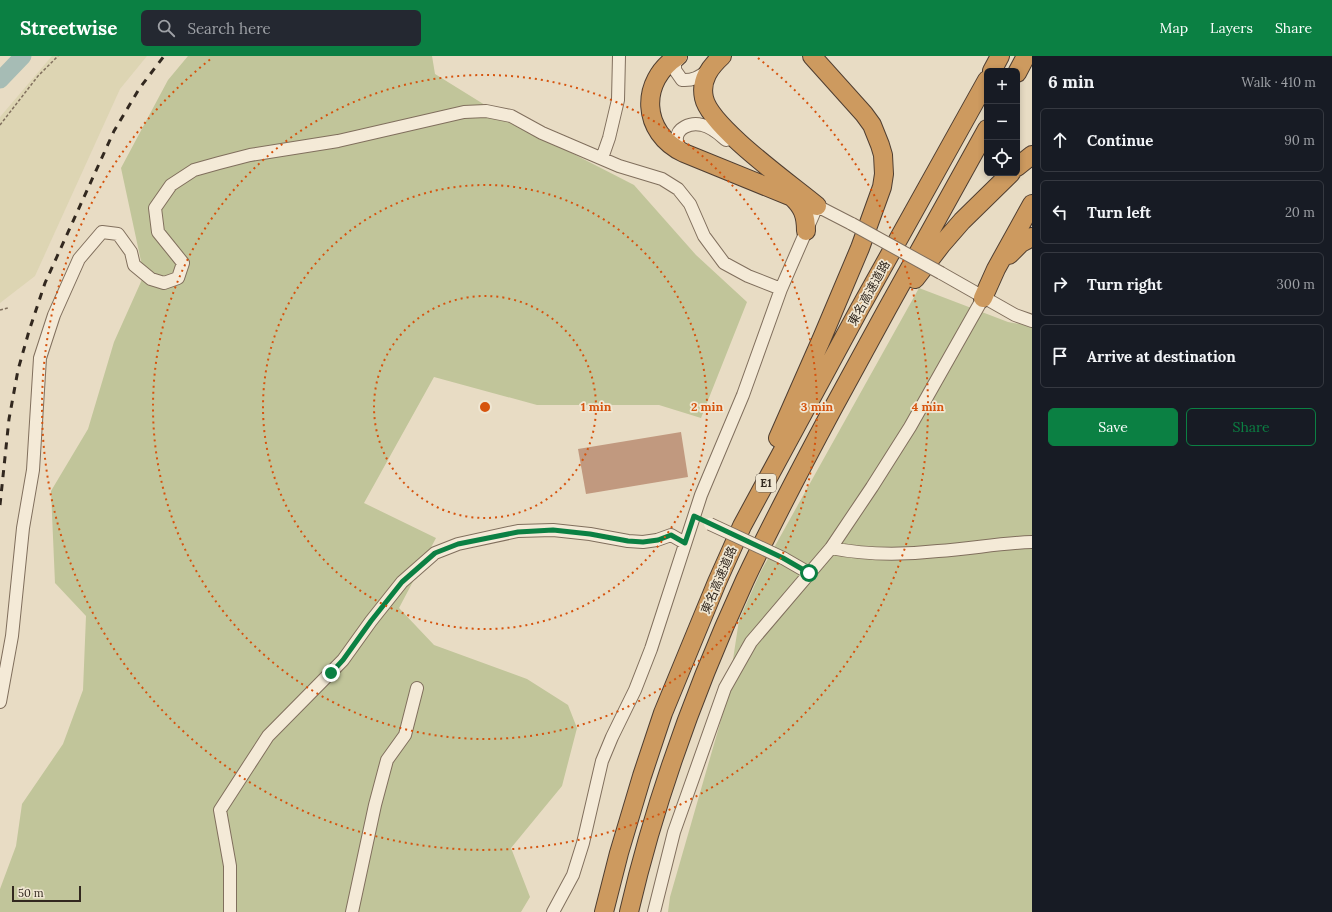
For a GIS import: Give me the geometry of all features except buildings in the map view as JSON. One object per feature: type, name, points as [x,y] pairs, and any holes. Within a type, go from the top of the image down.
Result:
[{"type":"highway","points":[[680,56],[666,66],[660,73],[655,82],[650,102],[653,120],[662,137],[669,144],[684,153],[792,197],[798,202],[804,214],[806,230]]},
{"type":"highway","points":[[722,56],[709,70],[704,82],[704,98],[710,112],[728,132],[817,206]]},
{"type":"highway","points":[[742,526],[860,248],[882,187],[884,174],[880,145],[872,125],[812,56]]},
{"type":"highway","points":[[994,68],[1000,56]]},
{"type":"highway","points":[[1020,68],[1026,56]]},
{"type":"highway","name":"東名高速道路","points":[[604,912],[625,832],[663,713],[717,582],[742,526],[860,308],[984,85]]},
{"type":"highway","name":"東名高速道路","points":[[629,912],[660,804],[686,726],[714,652],[745,581],[790,490],[853,372],[984,133]]},
{"type":"highway","points":[[1020,164],[1032,150]]},
{"type":"highway","points":[[853,372],[914,279],[962,221],[1008,176]]},
{"type":"highway","points":[[983,298],[996,269],[1032,204]]},
{"type":"highway","points":[[983,298],[1009,254],[1021,243],[1032,237]]},
{"type":"street","points":[[602,158],[609,138],[618,100],[619,56]]},
{"type":"street","points":[[680,56],[676,63],[675,70],[682,80],[698,78],[709,70]]},
{"type":"street","points":[[0,702],[12,636],[23,528],[32,470],[40,358],[54,315],[79,259],[102,232],[118,234],[131,252],[134,265],[151,280],[164,283],[178,278],[183,263],[158,232],[155,208],[171,186],[194,170],[250,155],[338,141],[464,112],[486,111],[511,116],[542,133],[619,166],[662,179],[678,189],[690,204],[704,236],[724,262],[748,276],[781,289]]},
{"type":"street","points":[[684,153],[677,142],[679,130],[686,126],[695,124],[703,125],[717,132],[741,156],[748,159],[759,159]]},
{"type":"street","points":[[553,912],[573,875],[583,843],[602,761],[635,690],[651,649],[701,495],[743,394],[781,289],[817,206],[852,224],[983,298],[1015,315],[1032,321]]},
{"type":"street","points":[[654,912],[674,832],[725,688],[751,642],[831,548],[872,487],[910,427],[983,298]]},
{"type":"street","points":[[694,516],[783,558],[809,573]]},
{"type":"street","points":[[230,912],[230,866],[220,810],[268,736],[343,660],[402,582],[435,553],[458,544],[518,532],[553,530],[643,542],[658,540],[671,535],[685,543]]},
{"type":"street","points":[[831,548],[850,552],[878,554],[937,552],[1006,543],[1032,542]]},
{"type":"street","points":[[352,912],[375,805],[387,760],[405,735],[417,688]]},
{"type":"path","points":[[0,125],[38,76],[58,56]]},
{"type":"path","points":[[0,310],[8,308]]},
{"type":"shaded area","points":[[52,56],[147,56],[120,89],[35,276],[0,303],[0,117]]},
{"type":"green space","points":[[188,56],[432,56],[435,74],[519,126],[634,185],[696,255],[747,302],[701,418],[659,405],[537,405],[434,377],[364,503],[436,538],[399,608],[434,645],[527,679],[568,705],[577,728],[562,786],[511,848],[530,897],[521,912],[0,912],[0,889],[16,846],[22,804],[63,744],[83,690],[86,616],[55,583],[51,491],[88,429],[114,342],[144,275],[121,168],[168,80]]},
{"type":"green space","points":[[919,288],[1008,322],[1032,326],[1032,912],[668,912],[670,897],[727,699],[739,620],[761,571]]},
{"type":"waterway","points":[[0,80],[23,56]]},
{"type":"railway","points":[[0,505],[9,419],[18,370],[45,283],[114,131],[139,89],[164,56]]},
{"type":"route","points":[[331,673],[343,660],[402,582],[435,553],[458,544],[518,532],[553,530],[643,542],[658,540],[671,535],[685,543],[694,516],[783,558],[809,573]]}]
